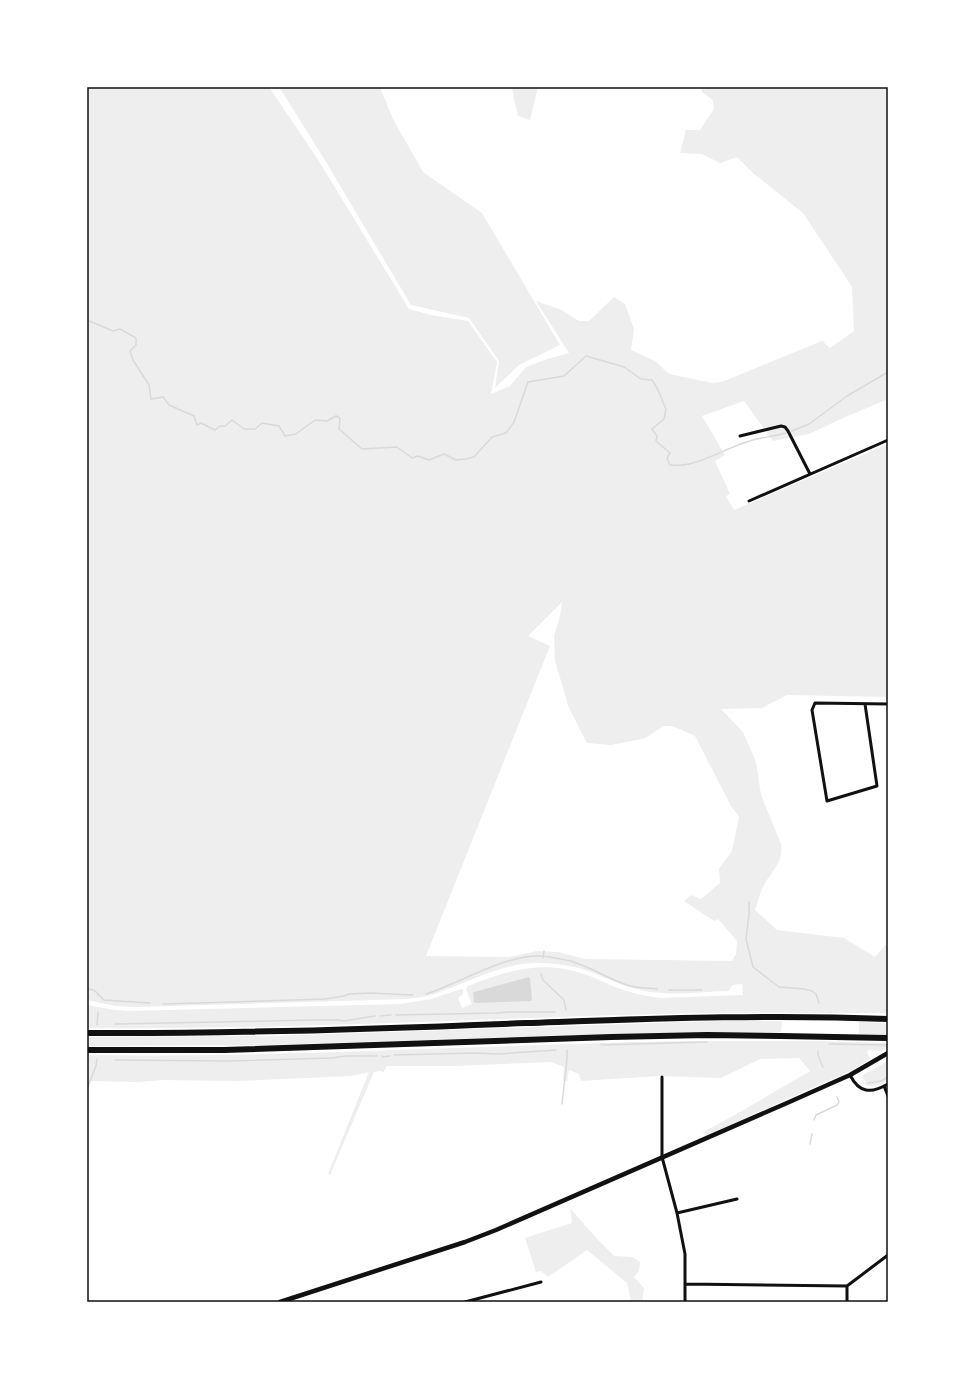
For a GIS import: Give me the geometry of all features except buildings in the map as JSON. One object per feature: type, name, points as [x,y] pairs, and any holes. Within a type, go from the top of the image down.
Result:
[{"type":"highway","points":[[87,1033],[165,1034],[280,1032],[708,1018],[782,1017],[888,1019]]},
{"type":"highway","points":[[87,1050],[254,1049],[537,1039],[691,1036],[888,1038]]},
{"type":"main road","points":[[280,1302],[471,1240],[496,1230],[850,1074],[888,1053]]},
{"type":"street","points":[[740,436],[781,426],[786,428],[810,474]]},
{"type":"street","points":[[749,501],[888,440]]},
{"type":"street","points":[[865,704],[877,786],[827,801],[812,710],[815,703],[888,704]]},
{"type":"street","points":[[850,1074],[854,1082],[860,1088],[876,1090],[888,1084]]},
{"type":"street","points":[[662,1077],[662,1158],[677,1213],[685,1254],[685,1302]]},
{"type":"street","points":[[884,1086],[888,1096]]},
{"type":"street","points":[[677,1213],[737,1199]]},
{"type":"street","points":[[686,1284],[848,1286],[888,1255]]},
{"type":"street","points":[[465,1302],[541,1282]]},
{"type":"street","points":[[847,1302],[848,1286]]},
{"type":"shaded area","points":[[87,87],[269,87],[317,158],[409,309],[431,315],[468,321],[497,362],[491,394],[510,386],[526,367],[569,353],[536,301],[562,310],[579,321],[589,321],[614,297],[625,304],[634,329],[631,350],[655,361],[668,373],[712,383],[721,382],[822,341],[830,348],[854,331],[852,287],[803,213],[753,173],[737,157],[720,163],[702,154],[680,153],[686,130],[700,130],[714,109],[713,100],[703,93],[700,87],[888,87],[888,399],[809,434],[773,441],[744,401],[702,416],[725,455],[715,461],[730,494],[726,496],[734,510],[888,444],[888,697],[787,695],[762,708],[721,709],[743,732],[756,762],[761,795],[781,844],[780,857],[776,867],[763,887],[756,908],[754,909],[777,930],[844,938],[875,957],[888,942],[888,1013],[688,1013],[302,1026],[87,1028],[87,1005],[129,1011],[400,1004],[431,999],[461,989],[463,990],[463,994],[458,998],[462,1008],[472,1004],[466,989],[468,986],[512,971],[541,967],[571,970],[624,990],[660,998],[743,995],[742,984],[732,985],[730,990],[727,991],[659,993],[624,986],[578,968],[558,964],[537,963],[501,969],[434,994],[406,999],[136,1007],[115,1006],[87,1000]],"holes":[[[562,602],[560,616],[554,636],[555,661],[569,708],[587,743],[611,745],[637,740],[645,738],[664,726],[677,728],[695,736],[731,806],[739,817],[732,851],[719,869],[720,883],[701,899],[691,895],[684,901],[714,921],[718,919],[737,941],[736,956],[735,955],[732,961],[585,959],[558,952],[537,951],[509,957],[426,956],[550,646],[528,636]]]},
{"type":"shaded area","points":[[279,87],[380,87],[393,119],[423,172],[482,213],[560,345],[519,365],[495,388],[499,361],[469,318],[411,305],[320,152]]},
{"type":"shaded area","points":[[512,87],[538,87],[530,120],[518,116]]},
{"type":"shaded area","points":[[529,977],[531,1001],[474,1002],[474,992]]},
{"type":"shaded area","points":[[715,1021],[782,1021],[781,1032],[612,1034],[270,1045],[87,1046],[87,1037],[271,1036]]},
{"type":"shaded area","points":[[859,1022],[888,1023],[888,1035],[859,1034]]},
{"type":"shaded area","points":[[694,1041],[815,1041],[888,1043],[888,1050],[868,1050],[867,1053],[871,1059],[850,1071],[705,1136],[703,1132],[810,1071],[799,1058],[760,1059],[721,1078],[659,1076],[581,1081],[579,1074],[569,1070],[567,1081],[563,1081],[564,1067],[551,1062],[454,1066],[387,1066],[383,1073],[381,1071],[374,1072],[330,1175],[328,1174],[369,1072],[351,1076],[236,1081],[87,1081],[87,1055],[314,1053]]},
{"type":"shaded area","points":[[888,1061],[888,1081],[876,1086],[863,1084],[866,1082],[862,1078],[863,1075]]},
{"type":"shaded area","points":[[570,1208],[614,1256],[633,1257],[640,1262],[639,1271],[634,1277],[644,1288],[642,1302],[629,1302],[631,1300],[627,1283],[587,1250],[548,1277],[541,1271],[536,1272],[525,1238],[572,1223]]},
{"type":"waterway","points":[[87,320],[113,331],[120,329],[136,338],[136,345],[130,351],[133,360],[149,385],[151,399],[163,397],[169,405],[194,416],[197,425],[201,423],[215,430],[220,426],[225,426],[232,420],[244,429],[255,429],[262,423],[279,426],[285,436],[296,434],[315,420],[327,421],[336,416],[340,418],[339,429],[362,449],[397,447],[412,458],[418,456],[429,460],[444,454],[456,460],[466,459],[474,457],[492,437],[506,433],[514,422],[528,382],[564,376],[586,356],[624,367],[641,379],[652,380],[666,409],[664,419],[652,429],[657,436],[656,441],[670,453],[667,458],[670,465],[697,462],[746,442],[786,433]]},
{"type":"waterway","points":[[792,431],[809,424],[847,396],[888,372]]},
{"type":"waterway","points":[[749,902],[746,939],[753,967],[779,987],[812,991],[816,994],[819,1003]]},
{"type":"waterway","points":[[543,958],[544,951]]},
{"type":"waterway","points":[[426,994],[496,965],[511,960],[538,956],[571,961],[630,986],[657,989]]},
{"type":"waterway","points":[[541,974],[543,980],[564,1000],[566,1010]]},
{"type":"waterway","points":[[87,989],[94,990],[98,995]]},
{"type":"waterway","points":[[669,990],[702,990]]},
{"type":"waterway","points":[[97,993],[104,1000],[150,1003]]},
{"type":"waterway","points":[[163,1004],[325,999],[349,994],[370,993],[413,995]]},
{"type":"waterway","points":[[97,1025],[98,1012]]},
{"type":"waterway","points":[[396,1015],[555,1012]]},
{"type":"waterway","points":[[380,1016],[391,1015]]},
{"type":"waterway","points":[[115,1024],[317,1020],[344,1021],[375,1016]]},
{"type":"waterway","points":[[601,1045],[707,1042]]},
{"type":"waterway","points":[[829,1044],[888,1045]]},
{"type":"waterway","points":[[394,1055],[473,1053],[499,1054],[556,1050]]},
{"type":"waterway","points":[[562,1104],[567,1050]]},
{"type":"waterway","points":[[818,1051],[823,1067]]},
{"type":"waterway","points":[[115,1060],[228,1061],[377,1056]]},
{"type":"waterway","points":[[382,1056],[390,1056]]},
{"type":"waterway","points":[[87,1089],[96,1066],[97,1059]]},
{"type":"waterway","points":[[868,1083],[881,1081],[888,1077]]},
{"type":"waterway","points":[[814,1120],[816,1115],[837,1105],[839,1102],[837,1097]]},
{"type":"waterway","points":[[810,1144],[812,1134]]}]
